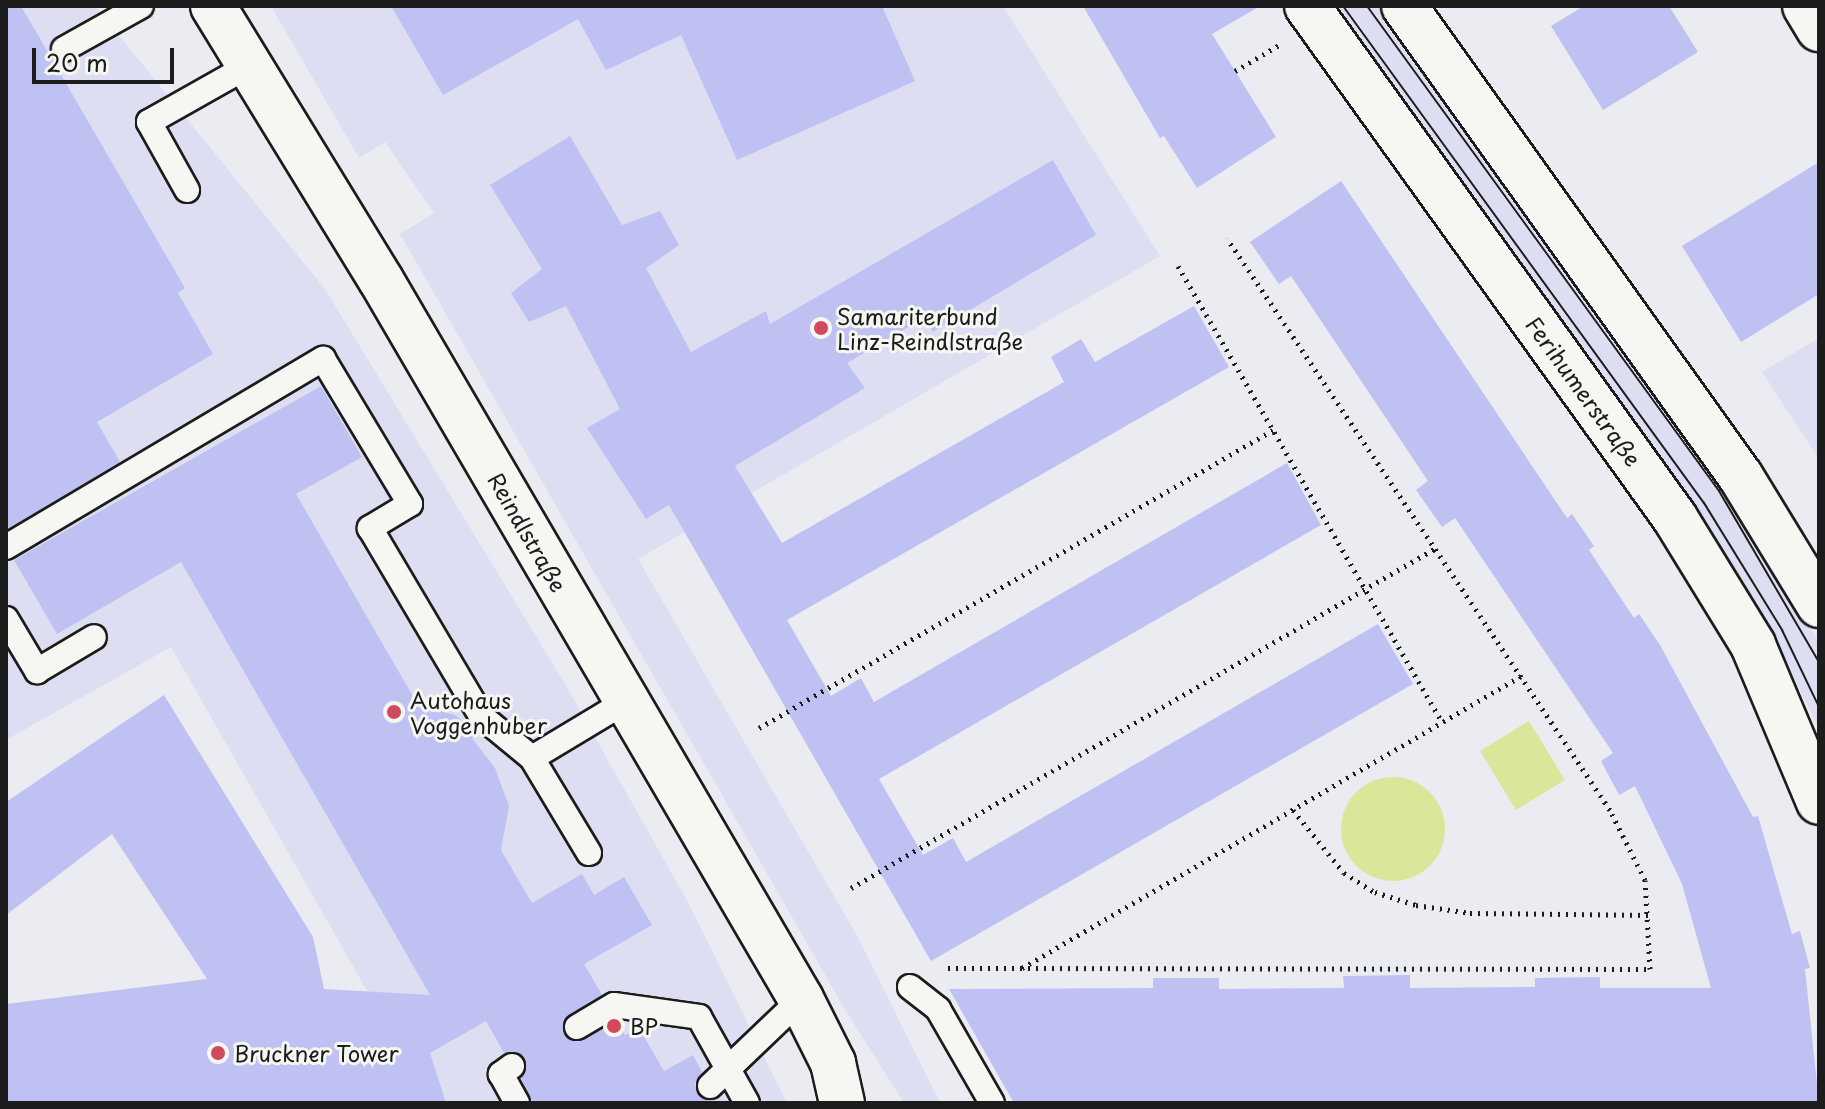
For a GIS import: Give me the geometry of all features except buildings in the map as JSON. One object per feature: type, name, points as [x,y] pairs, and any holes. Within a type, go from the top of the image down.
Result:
[{"type":"street","name":"Reindlstraße","points":[[213,6],[801,999],[837,1083],[868,1103]]},
{"type":"street","points":[[1404,6],[1741,477],[1819,605]]},
{"type":"street","points":[[1805,6],[1819,29]]},
{"type":"street","name":"Ferihumerstraße","points":[[1298,22],[1675,518],[1753,645],[1819,802]]},
{"type":"lane","points":[[64,49],[141,6]]},
{"type":"lane","points":[[187,190],[149,122],[250,65]]},
{"type":"lane","points":[[6,547],[323,359],[410,504],[370,528],[481,716],[532,758],[589,853]]},
{"type":"lane","points":[[6,619],[37,671],[94,637]]},
{"type":"lane","points":[[532,758],[627,701]]},
{"type":"lane","points":[[910,987],[938,1009],[992,1103]]},
{"type":"lane","points":[[710,1086],[801,999]]},
{"type":"lane","points":[[577,1027],[614,1005],[699,1017],[747,1103]]},
{"type":"lane","points":[[506,1070],[517,1103]]},
{"type":"path","points":[[1235,71],[1298,22]]},
{"type":"path","points":[[910,987],[944,968],[1650,969],[1651,915],[1645,880],[1610,810],[1523,675],[1227,238]]},
{"type":"path","points":[[1178,266],[1442,722]]},
{"type":"path","points":[[759,728],[1273,430]]},
{"type":"path","points":[[851,888],[1436,548]]},
{"type":"path","points":[[1022,969],[1523,675]]},
{"type":"path","points":[[1293,810],[1344,873],[1375,892],[1416,905],[1470,913],[1651,915]]},
{"type":"shaded area","name":"Autohaus Voggenhuber","points":[[6,6],[95,6],[325,289],[565,684],[689,904],[787,1103],[431,1103],[171,647],[6,740]]},
{"type":"shaded area","points":[[271,6],[1003,6],[1160,256],[638,559],[859,939],[940,1103],[904,1103],[847,1013],[400,234],[434,213],[385,142],[359,158]]},
{"type":"shaded area","points":[[1329,6],[1379,6],[1727,488],[1819,643],[1819,729],[1773,635],[1696,507]]},
{"type":"shaded area","points":[[1819,338],[1819,459],[1762,372]]},
{"type":"green space","points":[[1529,721],[1565,780],[1516,810],[1480,751]]},
{"type":"green space","points":[[1393,777],[1413,781],[1430,792],[1441,809],[1445,829],[1441,849],[1430,866],[1413,877],[1393,881],[1373,877],[1356,866],[1345,849],[1341,829],[1345,809],[1356,792],[1373,781]]},
{"type":"tram line","points":[[1343,6],[1704,503],[1782,630],[1819,707]]},
{"type":"tram line","points":[[1367,6],[1719,491],[1819,662]]},
{"type":"place","name":"Samariterbund Linz-Reindlstraße","points":[[821,328]]},
{"type":"place","name":"Autohaus Voggenhuber","points":[[394,712]]},
{"type":"place","name":"BP","points":[[614,1026]]},
{"type":"place","name":"Bruckner Tower","points":[[218,1053]]}]
